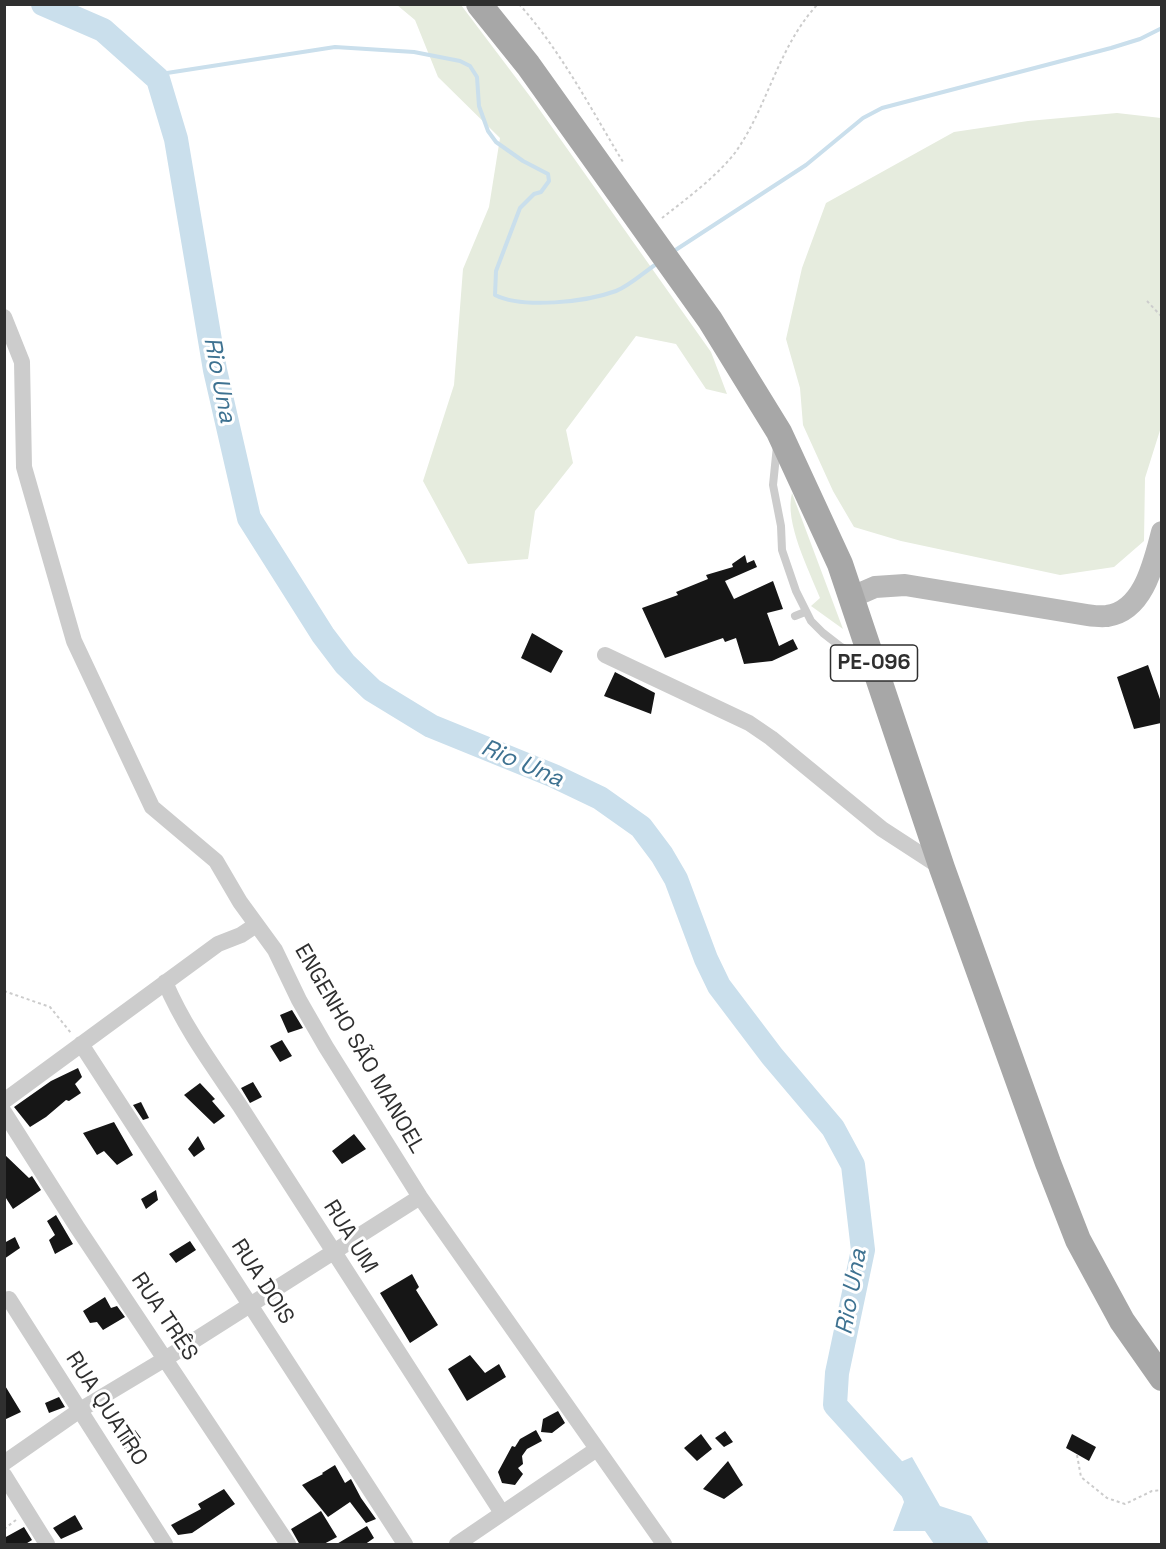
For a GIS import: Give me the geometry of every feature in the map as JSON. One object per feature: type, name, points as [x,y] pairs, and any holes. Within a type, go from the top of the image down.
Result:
[{"type":"main road","name":"PE-096","points":[[479,4],[528,65],[710,320],[779,432],[820,518],[852,597],[942,868],[1078,1240],[1122,1321],[1161,1377]]},
{"type":"street","name":"ENGENHO SÃO MANOEL","points":[[4,317],[22,362],[24,467],[74,641],[152,807],[216,861],[256,925],[275,950],[299,1000],[333,1058],[420,1197],[664,1545]]},
{"type":"street","points":[[852,597],[875,587],[905,585],[1088,615],[1108,616],[1132,604],[1144,585],[1161,532]]},
{"type":"street","points":[[605,655],[749,723],[771,738],[882,829],[942,868]]},
{"type":"street","points":[[4,1101],[218,944],[256,925]]},
{"type":"street","name":"RUA UM","points":[[165,982],[175,1007],[187,1027],[502,1513]]},
{"type":"street","name":"RUA DOIS","points":[[81,1044],[405,1545]]},
{"type":"street","name":"RUA TRÊS","points":[[4,1112],[77,1227],[288,1545]]},
{"type":"street","points":[[4,1463],[80,1410],[165,1359],[420,1197]]},
{"type":"street","name":"RUA QUATRO","points":[[9,1299],[165,1545]]},
{"type":"street","points":[[456,1545],[597,1449]]},
{"type":"street","points":[[4,1475],[47,1545]]},
{"type":"lane","points":[[779,432],[773,485],[781,526],[782,550],[805,612],[811,621],[841,647],[873,662]]},
{"type":"lane","points":[[795,616],[805,612]]},
{"type":"path","points":[[519,4],[570,74],[628,171]]},
{"type":"path","points":[[646,231],[689,197],[736,151],[748,132],[795,33],[818,4]]},
{"type":"path","points":[[1147,301],[1161,316]]},
{"type":"path","points":[[4,991],[50,1007],[81,1044]]},
{"type":"path","points":[[1077,1455],[1082,1477],[1107,1498],[1125,1504],[1152,1491],[1161,1491]]},
{"type":"shaded area","points":[[397,5],[461,5],[532,99],[711,352],[727,394],[706,389],[676,344],[636,336],[566,430],[573,463],[535,511],[528,559],[468,564],[423,481],[454,385],[463,269],[489,207],[500,138],[438,77],[415,20]]},
{"type":"shaded area","points":[[1117,113],[1161,118],[1162,424],[1145,478],[1144,541],[1114,567],[1060,575],[901,541],[854,527],[833,491],[803,425],[800,388],[786,339],[802,268],[826,203],[954,132],[1028,121]]},
{"type":"shaded area","points":[[792,493],[843,629],[811,606],[820,598],[794,532],[790,505]]},
{"type":"water","points":[[912,1457],[940,1506],[971,1516],[989,1544],[934,1544],[925,1531],[893,1531],[904,1502],[891,1466]]},
{"type":"building","points":[[745,555],[747,563],[754,560],[757,567],[725,581],[734,599],[773,581],[783,609],[767,613],[779,646],[793,639],[798,649],[772,661],[744,664],[736,638],[725,642],[723,638],[665,658],[642,608],[678,595],[676,592],[708,579],[706,575],[733,567],[732,564]]},
{"type":"building","points":[[532,633],[563,651],[551,673],[521,658]]},
{"type":"building","points":[[1148,665],[1161,702],[1161,723],[1134,729],[1117,677]]},
{"type":"building","points":[[615,672],[655,693],[651,714],[604,696]]},
{"type":"building","points":[[292,1010],[303,1028],[288,1033],[280,1015]]},
{"type":"building","points":[[282,1040],[292,1056],[280,1062],[270,1046]]},
{"type":"building","points":[[78,1068],[82,1077],[75,1084],[81,1093],[69,1101],[66,1100],[30,1127],[14,1107],[51,1081]]},
{"type":"building","points":[[253,1082],[262,1097],[250,1103],[241,1088]]},
{"type":"building","points":[[200,1083],[215,1099],[212,1101],[225,1116],[214,1124],[184,1095]]},
{"type":"building","points":[[141,1102],[149,1118],[143,1120],[133,1105]]},
{"type":"building","points":[[114,1122],[133,1155],[117,1165],[104,1151],[97,1155],[83,1133]]},
{"type":"building","points":[[354,1134],[366,1149],[342,1164],[332,1151]]},
{"type":"building","points":[[198,1136],[205,1149],[194,1157],[188,1149]]},
{"type":"building","points":[[4,1154],[29,1178],[32,1176],[41,1190],[13,1209],[4,1195]]},
{"type":"building","points":[[156,1190],[158,1200],[146,1209],[141,1199]]},
{"type":"building","points":[[56,1215],[73,1244],[55,1254],[49,1240],[55,1235],[47,1221]]},
{"type":"building","points":[[15,1237],[20,1248],[4,1259],[4,1243]]},
{"type":"building","points":[[190,1241],[196,1250],[176,1263],[169,1254]]},
{"type":"building","points":[[412,1274],[419,1287],[416,1290],[438,1325],[410,1343],[380,1293]]},
{"type":"building","points":[[105,1297],[111,1308],[117,1306],[125,1317],[103,1330],[97,1322],[90,1323],[83,1311]]},
{"type":"building","points":[[470,1355],[485,1373],[499,1364],[506,1377],[467,1401],[448,1369]]},
{"type":"building","points":[[4,1384],[21,1412],[4,1420]]},
{"type":"building","points":[[59,1397],[65,1407],[49,1413],[45,1403]]},
{"type":"building","points":[[558,1411],[565,1423],[552,1433],[541,1432],[543,1419]]},
{"type":"building","points":[[135,1430],[141,1438],[124,1449],[119,1439]]},
{"type":"building","points":[[536,1430],[542,1441],[527,1449],[522,1456],[523,1464],[518,1468],[523,1474],[515,1485],[502,1483],[498,1472],[512,1446],[515,1447],[520,1439]]},
{"type":"building","points":[[725,1431],[733,1442],[724,1447],[715,1438]]},
{"type":"building","points":[[701,1434],[712,1449],[697,1461],[684,1448]]},
{"type":"building","points":[[1072,1434],[1096,1447],[1089,1461],[1066,1448]]},
{"type":"building","points":[[728,1461],[743,1485],[724,1499],[703,1489]]},
{"type":"building","points":[[335,1465],[345,1483],[351,1479],[376,1519],[366,1523],[350,1502],[328,1517],[302,1485]]},
{"type":"building","points":[[224,1489],[235,1504],[192,1533],[178,1535],[171,1525],[201,1509],[198,1504]]},
{"type":"building","points":[[321,1511],[337,1537],[322,1545],[300,1545],[291,1529]]},
{"type":"building","points":[[75,1515],[83,1529],[61,1539],[53,1528]]},
{"type":"building","points":[[367,1526],[374,1538],[364,1545],[335,1545]]},
{"type":"building","points":[[24,1527],[32,1540],[24,1545],[4,1545],[4,1538]]},
{"type":"waterway","name":"Rio Una","points":[[43,4],[103,30],[158,79],[176,139],[215,370],[249,518],[323,635],[345,664],[372,690],[431,726],[554,776],[600,798],[641,827],[676,879],[706,959],[719,986],[772,1056],[833,1128],[853,1165],[863,1250],[837,1373],[835,1405],[913,1491]]},
{"type":"waterway","points":[[674,251],[806,165],[863,118],[882,108],[1111,48],[1140,39],[1162,28]]},
{"type":"waterway","points":[[154,75],[335,47],[414,52],[460,61],[470,66],[477,77],[479,106],[488,131],[496,142],[523,161],[548,174],[549,181],[541,192],[534,194],[520,208],[496,271],[495,295],[522,302],[572,301],[621,289],[655,265]]}]
